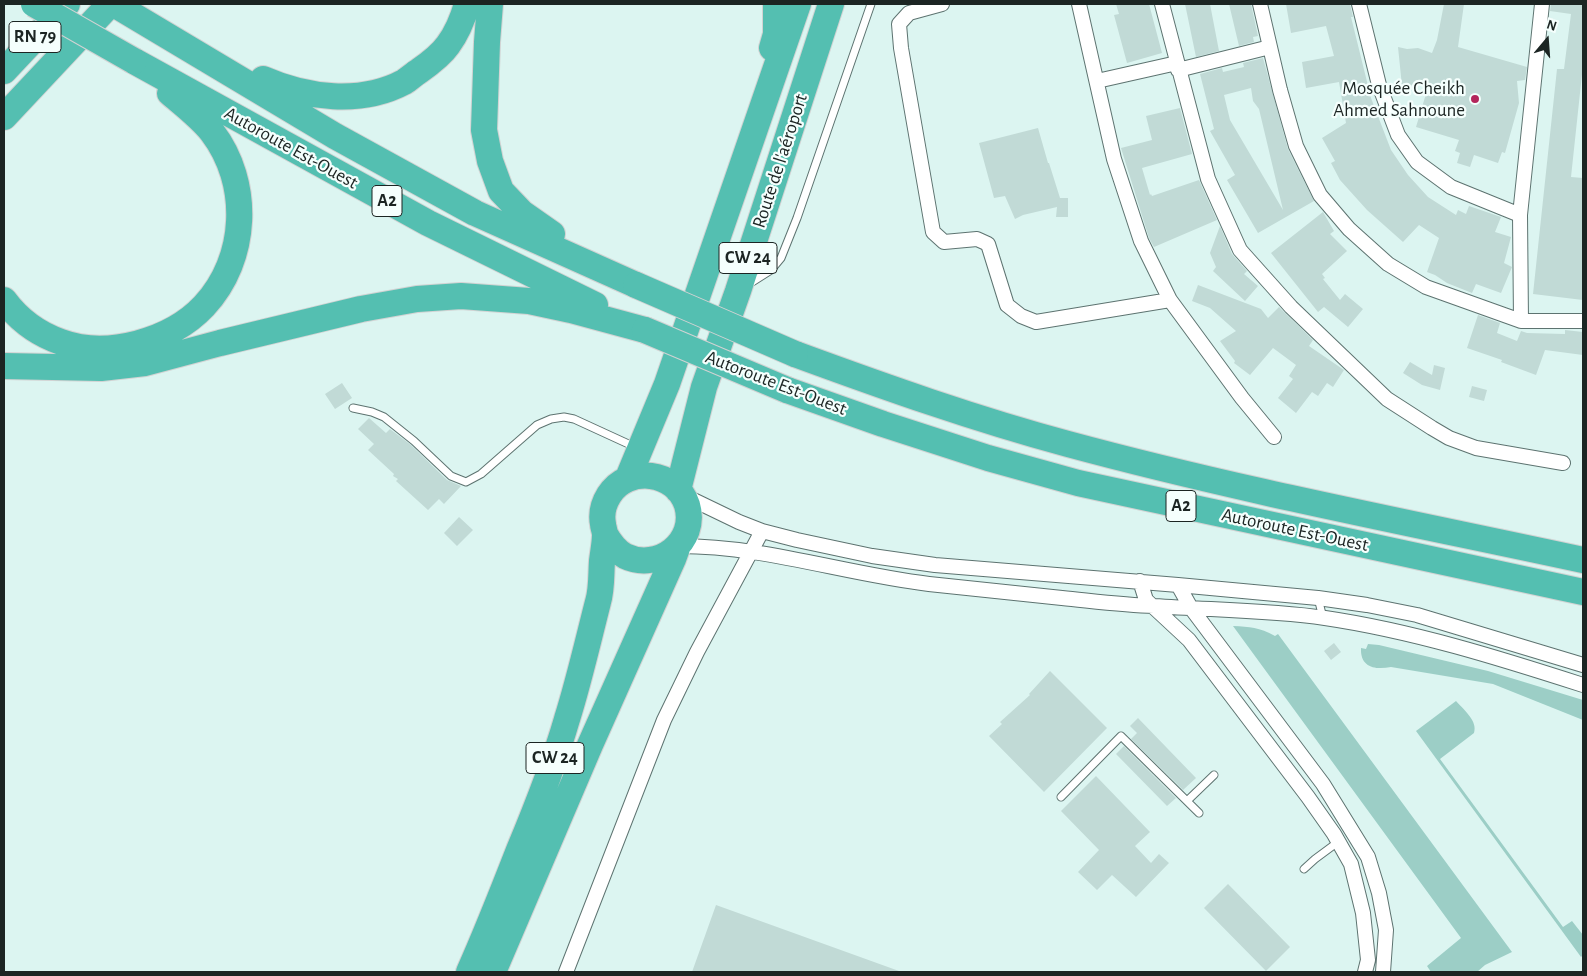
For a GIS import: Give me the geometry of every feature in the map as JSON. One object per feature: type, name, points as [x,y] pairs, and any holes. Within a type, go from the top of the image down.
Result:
[{"type":"highway","name":"Autoroute Est-Ouest","points":[[34,4],[428,223],[645,330],[787,390],[988,458],[1078,483],[1583,592]]},
{"type":"highway","name":"RN 79","points":[[4,71],[67,4]]},
{"type":"highway","name":"RN 79","points":[[4,117],[110,4]]},
{"type":"highway","name":"Autoroute Est-Ouest","points":[[114,4],[335,136],[475,213],[795,354],[955,410],[1067,444],[1227,483],[1583,560]]},
{"type":"highway","points":[[160,30],[224,62],[277,85],[309,95],[346,97],[379,92],[404,82],[428,65],[448,46],[462,21],[467,4]]},
{"type":"highway","points":[[490,4],[484,130],[490,161],[501,191],[522,213],[568,246],[636,285]]},
{"type":"highway","points":[[759,120],[776,34],[776,4]]},
{"type":"highway","name":"CW 24","points":[[628,478],[667,384],[798,4]]},
{"type":"highway","name":"Route de l'aéroport","points":[[680,492],[704,387],[738,291],[828,12]]},
{"type":"highway","points":[[4,300],[12,311],[34,330],[60,342],[80,347],[110,348],[133,345],[158,338],[182,324],[204,306],[220,284],[230,264],[240,220],[239,196],[234,175],[225,154],[211,132],[134,61]]},
{"type":"highway","points":[[4,136],[53,66]]},
{"type":"highway","points":[[4,366],[101,368],[145,363],[220,342],[362,309],[418,299],[461,296],[529,301],[645,330]]},
{"type":"highway","points":[[641,475],[655,476],[668,481],[680,492],[688,510],[688,526],[685,536],[678,547],[665,557],[651,561],[637,560],[624,555],[612,546],[605,534],[602,521],[603,508],[608,496],[617,485],[628,478],[641,475]]},
{"type":"highway","name":"CW 24","points":[[469,972],[484,940],[548,779],[568,719],[599,599],[605,534]]},
{"type":"highway","name":"CW 24","points":[[493,972],[590,744],[678,547]]},
{"type":"street","points":[[942,4],[909,13],[899,24],[901,48],[933,232],[944,242],[978,239],[988,244],[1008,305],[1021,316],[1036,322],[1170,300]]},
{"type":"street","points":[[1080,4],[1114,159],[1141,241],[1170,300],[1242,398],[1274,437]]},
{"type":"street","points":[[1162,4],[1208,179],[1240,250],[1291,307],[1387,399],[1449,438],[1476,448],[1563,463]]},
{"type":"street","points":[[1260,4],[1296,146],[1320,195],[1350,229],[1388,264],[1426,287],[1521,321],[1583,321]]},
{"type":"street","points":[[1359,4],[1379,85],[1398,135],[1417,162],[1451,187],[1520,215]]},
{"type":"street","points":[[1521,321],[1520,215],[1542,4]]},
{"type":"street","points":[[1097,81],[1178,67],[1270,47]]},
{"type":"street","points":[[680,492],[716,512],[762,531],[905,562],[1140,581],[1318,598],[1366,605],[1417,615],[1583,665]]},
{"type":"street","points":[[566,972],[664,720],[701,644],[762,531]]},
{"type":"street","points":[[678,547],[710,546],[752,551],[904,581],[1152,606],[1269,612],[1324,618],[1458,646],[1583,685]]},
{"type":"street","points":[[1140,581],[1144,596],[1195,648],[1308,797],[1351,864],[1363,913],[1368,960],[1364,972]]},
{"type":"street","points":[[1178,585],[1192,608],[1323,784],[1368,856],[1379,893],[1386,930],[1382,972]]},
{"type":"lane","points":[[738,291],[771,270],[781,258],[800,209],[871,4]]},
{"type":"lane","points":[[353,408],[384,417],[414,441],[451,476],[466,482],[481,474],[537,425],[551,419],[564,417],[574,419],[640,450]]},
{"type":"lane","points":[[1318,598],[1324,618]]},
{"type":"lane","points":[[1060,797],[1121,736],[1199,813]]},
{"type":"lane","points":[[1187,801],[1214,775]]},
{"type":"lane","points":[[1304,869],[1338,842]]},
{"type":"green space","points":[[1233,626],[1254,628],[1275,636],[1278,634],[1512,952],[1485,965],[1477,972],[1431,972],[1427,966],[1461,938]]},
{"type":"green space","points":[[1368,644],[1488,671],[1583,700],[1583,720],[1493,684],[1391,667],[1375,668],[1366,664],[1361,655],[1361,648],[1366,649]]},
{"type":"green space","points":[[1456,701],[1472,720],[1475,729],[1474,733],[1440,759],[1563,927],[1572,921],[1583,935],[1583,955],[1581,957],[1416,731]]},
{"type":"building","points":[[1116,4],[1149,4],[1162,53],[1127,63],[1114,15],[1119,14]]},
{"type":"building","points":[[1185,4],[1210,4],[1219,51],[1196,57]]},
{"type":"building","points":[[1229,4],[1251,4],[1258,36],[1253,37],[1254,42],[1239,46]]},
{"type":"building","points":[[1286,4],[1350,4],[1353,17],[1351,17],[1371,98],[1391,150],[1408,175],[1428,197],[1456,215],[1458,210],[1466,214],[1469,206],[1501,217],[1495,232],[1511,237],[1504,263],[1512,267],[1501,293],[1476,284],[1472,293],[1447,283],[1427,272],[1439,238],[1419,225],[1403,242],[1367,210],[1340,180],[1331,163],[1335,161],[1322,138],[1346,123],[1339,82],[1306,88],[1302,62],[1334,56],[1326,26],[1291,33]]},
{"type":"building","points":[[1444,4],[1464,4],[1458,47],[1527,67],[1525,80],[1517,81],[1519,103],[1505,153],[1502,152],[1498,163],[1474,155],[1470,167],[1457,163],[1460,153],[1455,151],[1459,140],[1416,127],[1429,84],[1402,86],[1398,47],[1407,49],[1418,48],[1432,53],[1437,40]]},
{"type":"building","points":[[1551,4],[1583,4],[1583,65],[1571,177],[1583,178],[1583,300],[1533,294],[1557,69],[1564,69],[1571,14],[1550,11]]},
{"type":"building","points":[[1263,58],[1288,149],[1314,201],[1258,233],[1227,180],[1235,175],[1210,131],[1214,129],[1200,74],[1222,68],[1223,72],[1244,67],[1243,63]],"holes":[[[1251,88],[1253,101],[1259,109],[1283,210],[1230,120],[1224,95]]]},
{"type":"building","points":[[1180,108],[1192,154],[1142,168],[1150,195],[1152,196],[1199,180],[1217,220],[1154,247],[1149,238],[1121,148],[1152,140],[1146,116]]},
{"type":"building","points":[[1038,128],[1060,198],[1068,198],[1068,217],[1056,217],[1057,207],[1023,215],[1015,219],[1005,196],[994,198],[979,143]]},
{"type":"building","points":[[1323,212],[1334,231],[1330,234],[1347,251],[1322,274],[1325,278],[1323,279],[1340,300],[1345,294],[1363,309],[1348,327],[1324,307],[1318,312],[1271,253]]},
{"type":"building","points":[[1220,226],[1232,254],[1247,271],[1244,274],[1258,286],[1245,301],[1213,271],[1216,267],[1210,253]]},
{"type":"building","points":[[1198,285],[1261,309],[1268,318],[1279,307],[1313,340],[1309,346],[1344,370],[1333,387],[1327,383],[1318,396],[1312,392],[1296,413],[1278,398],[1293,379],[1289,376],[1296,365],[1273,348],[1250,375],[1234,363],[1235,361],[1220,341],[1236,331],[1210,308],[1192,301]]},
{"type":"building","points":[[1478,315],[1500,323],[1497,333],[1517,341],[1521,331],[1527,333],[1565,334],[1565,330],[1583,332],[1583,355],[1545,350],[1536,375],[1501,362],[1502,360],[1467,348]]},
{"type":"building","points":[[1410,362],[1432,375],[1434,365],[1445,368],[1440,390],[1422,385],[1403,373]]},
{"type":"building","points":[[342,383],[352,398],[335,409],[325,394]]},
{"type":"building","points":[[1472,386],[1487,390],[1484,401],[1469,397]]},
{"type":"building","points":[[369,418],[386,433],[390,429],[411,445],[447,480],[461,486],[444,504],[439,499],[428,510],[396,481],[398,479],[393,476],[394,474],[368,450],[374,444],[358,429]]},
{"type":"building","points":[[459,517],[473,530],[457,546],[444,533]]},
{"type":"building","points":[[1334,643],[1341,652],[1331,660],[1324,651]]},
{"type":"building","points":[[1050,671],[1107,728],[1044,792],[989,736],[1002,724],[1000,722],[1030,695]]},
{"type":"building","points":[[1138,718],[1196,778],[1183,790],[1131,739],[1137,733],[1130,726]]},
{"type":"building","points":[[1124,746],[1176,798],[1167,806],[1116,754]]},
{"type":"building","points":[[1096,776],[1150,832],[1135,846],[1151,863],[1159,854],[1169,863],[1136,897],[1112,875],[1097,890],[1078,872],[1099,850],[1061,811]]},
{"type":"building","points":[[1228,884],[1290,947],[1266,971],[1204,908]]},
{"type":"building","points":[[716,905],[899,971],[692,972]]},
{"type":"place","name":"Mosquée Cheikh Ahmed Sahnoune","points":[[1475,99]]}]
